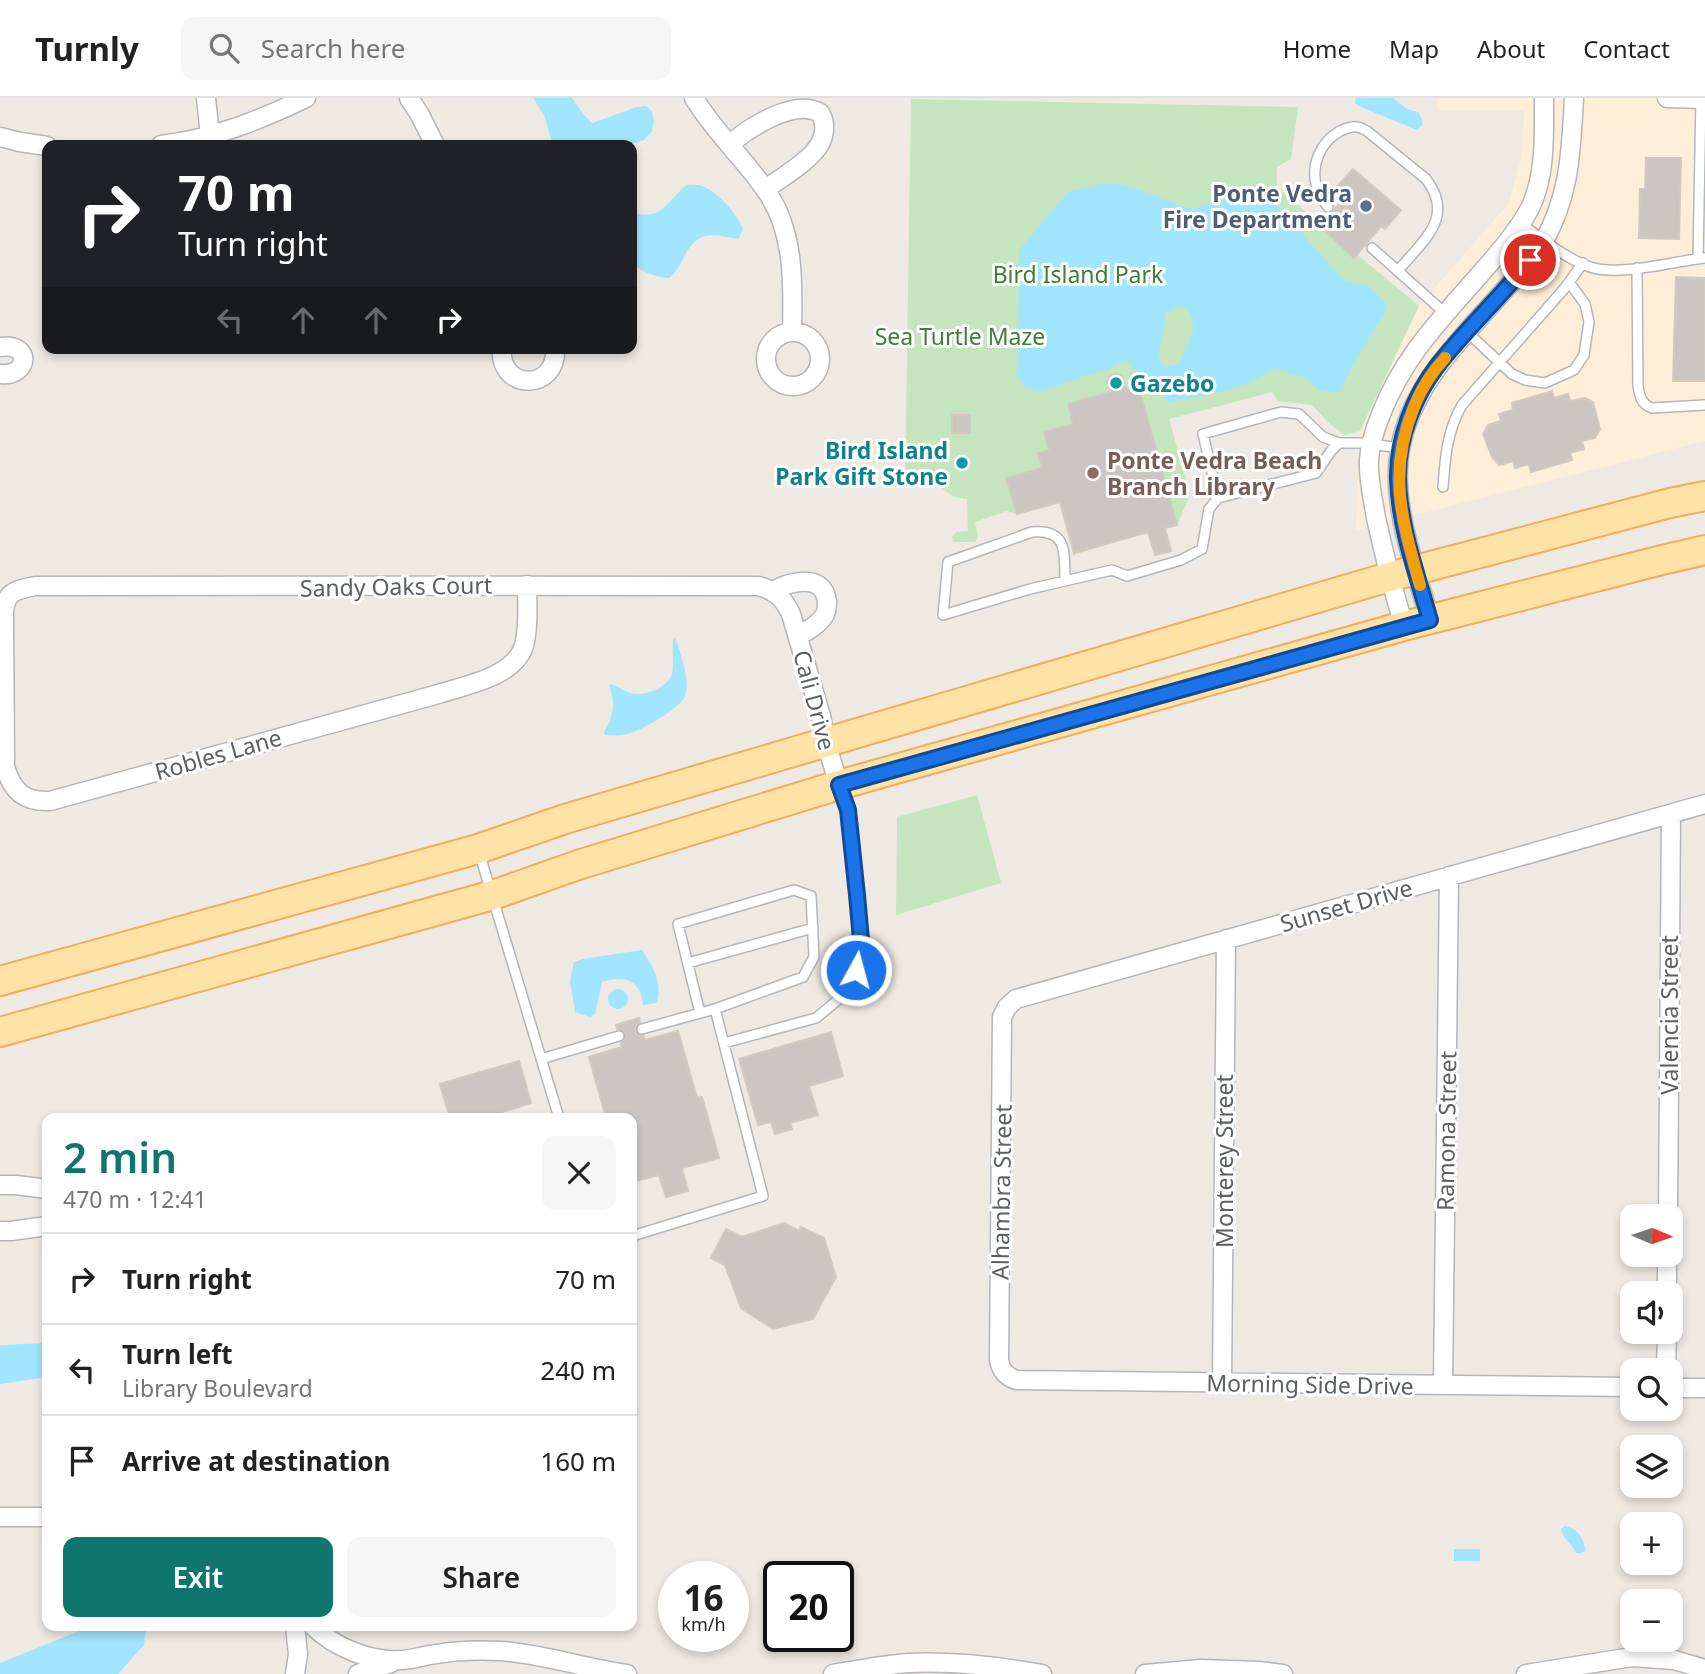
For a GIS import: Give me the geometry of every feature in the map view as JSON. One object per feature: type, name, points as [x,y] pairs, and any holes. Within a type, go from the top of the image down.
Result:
[{"type":"main road","points":[[0,981],[478,849],[565,819],[1403,574],[1705,496]]},
{"type":"main road","points":[[0,1032],[493,895],[578,865],[839,785],[1417,623],[1705,550]]},
{"type":"street","points":[[206,98],[210,140]]},
{"type":"street","points":[[212,140],[306,98]]},
{"type":"street","points":[[409,98],[432,140]]},
{"type":"street","points":[[694,98],[766,190],[778,211],[790,254],[792,332]]},
{"type":"street","points":[[1417,623],[1403,574],[1372,496],[1368,462],[1371,444],[1390,392],[1405,364],[1502,249],[1530,208],[1542,164],[1544,98]]},
{"type":"street","points":[[1417,623],[1403,574],[1398,478],[1400,449],[1420,393],[1438,366],[1541,247],[1565,189],[1571,157],[1574,98]]},
{"type":"street","points":[[1667,98],[1702,98]]},
{"type":"street","points":[[730,144],[763,114],[786,100],[805,101],[818,110],[824,127],[821,142],[803,161],[766,190]]},
{"type":"street","points":[[0,137],[42,145]]},
{"type":"street","points":[[1446,314],[1467,332]]},
{"type":"street","points":[[0,347],[16,347],[24,359],[18,371],[0,374]]},
{"type":"street","points":[[502,354],[506,370],[514,377],[526,381],[538,379],[549,372],[555,361],[555,354]]},
{"type":"street","points":[[773,591],[786,584],[807,582],[815,583],[825,594],[827,610],[824,618],[797,636]]},
{"type":"street","name":"Robles Lane","points":[[4,612],[5,767],[17,792],[27,798],[50,801],[435,695],[494,676],[516,662],[523,651],[526,639],[527,585]]},
{"type":"street","name":"Sandy Oaks Court","points":[[4,612],[5,603],[16,590],[35,586],[760,586],[773,591]]},
{"type":"street","name":"Cali Drive","points":[[773,591],[787,604],[791,614],[839,785]]},
{"type":"street","name":"Sunset Drive","points":[[1002,1025],[1002,1017],[1007,1007],[1016,999],[1705,804]]},
{"type":"street","name":"Valencia Street","points":[[1668,1204],[1671,814]]},
{"type":"street","name":"Ramona Street","points":[[1443,1385],[1449,876]]},
{"type":"street","name":"Monterey Street","points":[[1223,1383],[1226,939]]},
{"type":"street","name":"Alhambra Street","points":[[999,1360],[1002,1025]]},
{"type":"street","points":[[0,1185],[42,1188]]},
{"type":"street","points":[[0,1231],[42,1227]]},
{"type":"street","name":"Morning Side Drive","points":[[999,1360],[1003,1372],[1017,1380],[1620,1387]]},
{"type":"street","points":[[1683,1388],[1705,1388]]},
{"type":"street","points":[[0,1517],[42,1517]]},
{"type":"street","points":[[295,1674],[298,1654],[296,1631]]},
{"type":"street","points":[[319,1631],[332,1642],[354,1652],[400,1660]]},
{"type":"street","points":[[358,1674],[400,1660],[461,1651],[502,1651],[537,1655],[627,1674]]},
{"type":"street","points":[[1525,1674],[1632,1657],[1674,1660],[1705,1669]]},
{"type":"street","points":[[833,1674],[875,1667],[908,1669],[957,1663],[1042,1674]]},
{"type":"street","points":[[1145,1674],[1200,1669],[1283,1674]]},
{"type":"lane","points":[[1520,223],[1573,259],[1591,267],[1609,270],[1637,268],[1702,258],[1702,98]]},
{"type":"lane","points":[[1328,207],[1315,186],[1316,161],[1322,146],[1333,135],[1346,128],[1356,127],[1367,131],[1426,179],[1437,201],[1439,210],[1436,221],[1432,230],[1398,271]]},
{"type":"lane","points":[[1372,248],[1446,314]]},
{"type":"lane","points":[[1443,487],[1445,458],[1454,419],[1462,405],[1583,263]]},
{"type":"lane","points":[[1637,268],[1638,386],[1641,401],[1652,408],[1705,405]]},
{"type":"lane","points":[[1467,332],[1512,374],[1525,380],[1545,383],[1574,370],[1584,355],[1588,323],[1585,304],[1569,282]]},
{"type":"lane","points":[[1218,498],[1203,434],[1281,412],[1299,414],[1323,437],[1339,443],[1363,443],[1400,449]]},
{"type":"lane","points":[[1065,581],[1064,552],[1059,539],[1046,530],[1032,532],[948,562],[943,615],[1030,589],[1065,581],[1112,570],[1127,576],[1181,560],[1202,549],[1209,509],[1218,498],[1315,473],[1339,443]]},
{"type":"lane","points":[[724,1044],[816,1018],[851,989],[862,951],[848,810],[839,785]]},
{"type":"lane","points":[[478,849],[557,1113]]},
{"type":"lane","points":[[642,1030],[715,1009],[803,977],[814,957],[811,896],[794,890],[678,924],[700,1013]]},
{"type":"lane","points":[[688,963],[813,928]]},
{"type":"lane","points":[[637,1234],[763,1196],[715,1009]]},
{"type":"lane","points":[[541,1059],[619,1036]]},
{"type":"shaded area","points":[[1438,98],[1705,98],[1705,441],[1356,530],[1360,431],[1419,306],[1509,203],[1522,155],[1524,110],[1438,110]]},
{"type":"green space","name":"Bird Island Park","points":[[911,99],[1298,107],[1291,159],[1277,167],[1277,188],[1419,306],[1360,431],[1344,435],[1312,405],[1277,401],[1273,392],[1169,419],[1190,495],[1177,525],[1165,528],[1171,551],[1155,555],[1148,532],[1073,555],[1060,503],[1017,514],[1007,511],[975,522],[978,537],[975,542],[953,542],[952,537],[956,532],[968,531],[967,499],[954,497],[938,485],[905,484]]},
{"type":"green space","points":[[977,795],[1001,883],[896,915],[897,817]]},
{"type":"water","points":[[533,98],[572,98],[592,123],[646,106],[652,111],[654,121],[652,131],[644,140],[637,142],[637,140],[552,140],[544,115]]},
{"type":"water","points":[[1356,98],[1393,98],[1407,109],[1418,112],[1422,125],[1417,130],[1361,107],[1355,103]]},
{"type":"water","points":[[1108,183],[1129,186],[1191,209],[1242,194],[1277,206],[1345,281],[1369,286],[1387,304],[1384,314],[1352,366],[1340,392],[1318,390],[1307,379],[1276,368],[1247,384],[1217,393],[1168,402],[1126,360],[1107,370],[1040,392],[1024,387],[1018,378],[1019,250],[1069,191]],"holes":[[[1178,307],[1183,308],[1192,318],[1194,329],[1180,363],[1166,367],[1159,363],[1165,313]]]},
{"type":"water","points":[[687,185],[699,185],[725,203],[743,229],[738,239],[714,235],[695,241],[669,278],[659,277],[637,267],[637,214],[651,214],[663,208]]},
{"type":"water","points":[[675,638],[687,683],[682,701],[641,729],[624,735],[605,735],[613,709],[609,684],[635,694],[651,692],[662,686],[672,674]]},
{"type":"water","points":[[642,950],[658,981],[657,1003],[643,1005],[642,996],[635,984],[617,979],[602,982],[595,1014],[590,1017],[575,1012],[570,981],[574,962]]},
{"type":"water","points":[[614,989],[622,989],[628,999],[622,1009],[614,1009],[608,1003],[608,995]]},
{"type":"water","points":[[42,1343],[42,1378],[0,1384],[0,1345]]},
{"type":"water","points":[[1565,1526],[1580,1535],[1585,1551],[1576,1553],[1562,1533],[1561,1529]]},
{"type":"water","points":[[1454,1549],[1480,1549],[1480,1561],[1454,1561]]},
{"type":"water","points":[[80,1631],[145,1631],[144,1645],[118,1674],[0,1674],[0,1663]]},
{"type":"building","points":[[1646,158],[1681,158],[1679,239],[1639,238],[1640,189],[1645,189]]},
{"type":"building","points":[[1353,169],[1401,210],[1385,229],[1381,226],[1354,258],[1320,226],[1346,196],[1336,188]]},
{"type":"building","points":[[1676,277],[1705,278],[1705,381],[1673,381]]},
{"type":"building","name":"Ponte Vedra Beach Branch Library","points":[[1117,374],[1123,377],[1125,388],[1138,385],[1177,525],[1165,528],[1171,551],[1155,555],[1148,532],[1074,553],[1060,502],[1017,514],[1006,478],[1042,468],[1038,453],[1049,450],[1044,432],[1073,424],[1068,404],[1111,392],[1107,381],[1110,376]]},
{"type":"building","points":[[1552,391],[1554,398],[1568,394],[1570,401],[1585,398],[1593,402],[1600,429],[1595,438],[1582,441],[1584,449],[1570,453],[1572,460],[1531,472],[1529,464],[1515,468],[1513,461],[1499,465],[1492,457],[1483,434],[1488,425],[1501,421],[1499,414],[1513,410],[1512,403]]},
{"type":"building","points":[[952,415],[970,415],[970,433],[952,433]]},
{"type":"building","points":[[639,1018],[636,1031],[640,1036],[644,1036],[645,1040],[678,1031],[697,1098],[702,1097],[719,1158],[682,1168],[688,1191],[666,1197],[659,1175],[637,1181],[637,1113],[605,1113],[589,1057],[622,1047],[621,1043],[626,1035],[617,1029],[616,1025]]},
{"type":"building","points":[[831,1032],[843,1076],[809,1086],[818,1115],[790,1123],[792,1129],[775,1134],[771,1122],[758,1125],[739,1059]]},
{"type":"building","points":[[519,1061],[531,1103],[499,1113],[449,1113],[440,1084]]},
{"type":"building","points":[[784,1223],[799,1231],[801,1227],[824,1238],[836,1277],[813,1319],[773,1329],[741,1308],[725,1265],[711,1258],[726,1229],[742,1237]]},
{"type":"slow traffic","points":[[1420,585],[1400,505],[1400,449],[1420,393],[1445,358]]},
{"type":"place","name":"Ponte Vedra Fire Department","points":[[1366,206]]},
{"type":"place","name":"Gazebo","points":[[1116,383]]},
{"type":"place","name":"Bird Island Park Gift Stone","points":[[962,463]]},
{"type":"place","name":"Ponte Vedra Beach Branch Library","points":[[1093,473]]},
{"type":"route","points":[[856,970],[862,951],[857,895],[848,810],[839,785],[1430,620],[1400,505],[1400,449],[1420,393],[1438,366],[1530,260]]},
{"type":"park label","name":"Sea Turtle Maze","points":[[960,336]]}]
